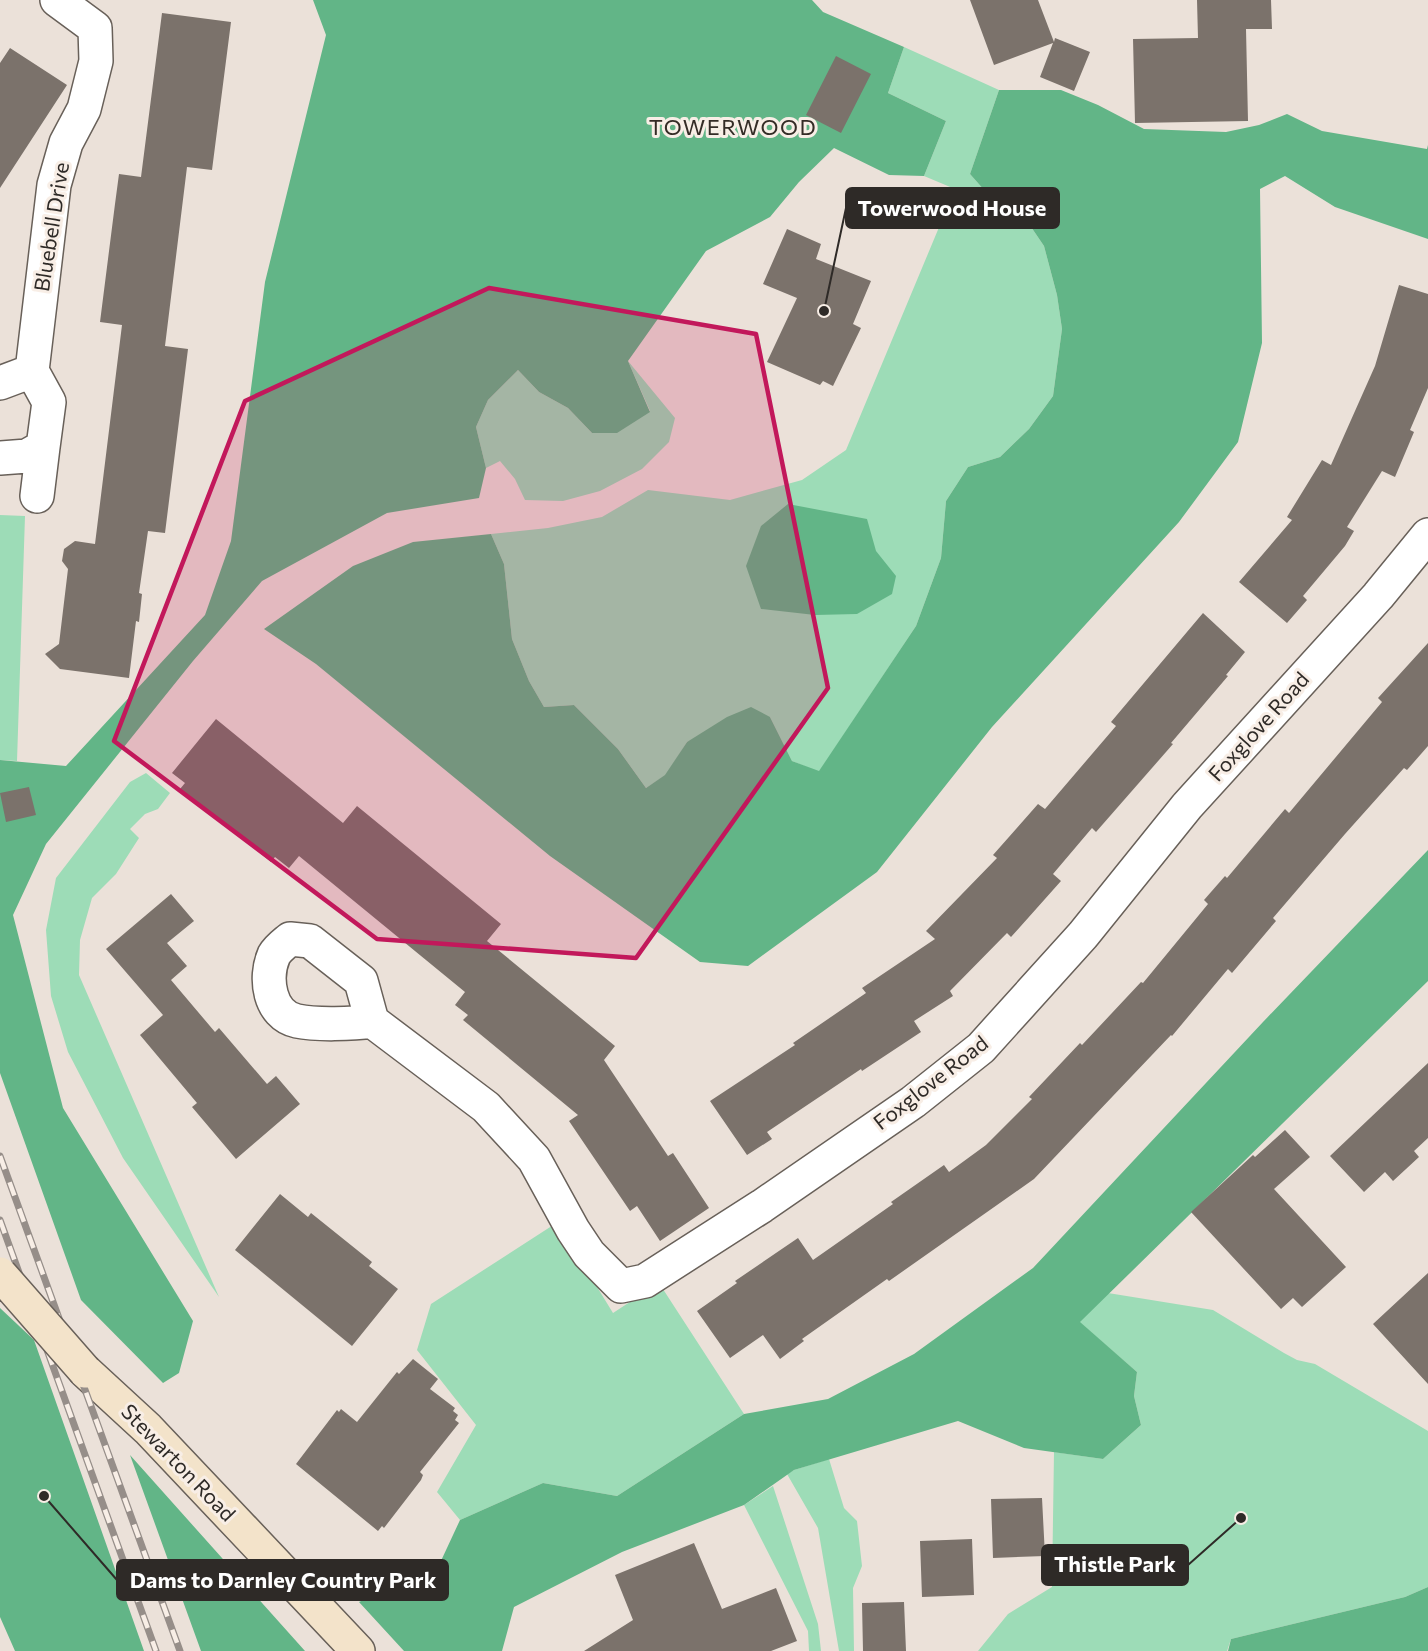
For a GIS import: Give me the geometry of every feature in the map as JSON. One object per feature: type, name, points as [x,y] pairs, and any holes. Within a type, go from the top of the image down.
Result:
[{"type":"main road","name":"Stewarton Road","points":[[0,1274],[86,1371],[148,1429],[358,1651]]},
{"type":"street","name":"Bluebell Drive","points":[[32,371],[54,185],[66,143],[84,109],[96,61],[95,27],[57,0]]},
{"type":"street","points":[[0,383],[32,371],[49,402],[37,496]]},
{"type":"street","points":[[0,458],[27,456],[43,447]]},
{"type":"street","name":"Foxglove Road","points":[[372,1021],[486,1107],[534,1160],[589,1254],[621,1286],[645,1281],[762,1206],[913,1102],[981,1048],[1083,935],[1187,806],[1378,596],[1428,535]]},
{"type":"highlighted area","points":[[489,288],[756,334],[828,688],[636,958],[377,939],[114,741],[245,401]]},
{"type":"green space","points":[[313,0],[812,0],[823,12],[904,47],[888,93],[946,121],[924,176],[889,175],[834,148],[799,182],[770,217],[706,251],[628,361],[650,412],[617,433],[592,433],[568,408],[539,392],[518,370],[488,400],[476,427],[486,468],[479,498],[387,513],[262,581],[193,661],[46,844],[13,915],[63,1108],[193,1321],[179,1373],[163,1383],[81,1300],[0,1073],[0,760],[66,766],[205,615],[231,541],[265,282],[326,35]]},
{"type":"green space","points":[[904,47],[999,90],[970,174],[1000,208],[1025,218],[1044,246],[1057,295],[1062,329],[1053,396],[1029,429],[1000,457],[968,467],[946,501],[941,558],[916,626],[819,772],[792,761],[770,717],[687,742],[666,775],[646,788],[618,749],[574,705],[544,707],[529,681],[512,639],[504,564],[491,534],[548,528],[602,517],[648,490],[730,500],[802,480],[846,450],[955,189],[924,176],[946,121],[888,93]]},
{"type":"green space","points":[[999,90],[1061,90],[1098,105],[1144,129],[1226,132],[1259,125],[1287,114],[1322,131],[1427,149],[1428,145],[1428,239],[1335,207],[1285,176],[1260,189],[1262,343],[1238,442],[1179,522],[992,727],[877,872],[748,966],[700,962],[550,856],[316,664],[264,629],[353,566],[413,542],[491,534],[504,564],[512,639],[529,681],[544,707],[574,705],[618,749],[646,788],[665,775],[687,742],[727,717],[751,707],[770,717],[792,761],[819,771],[916,626],[941,558],[946,501],[968,467],[1000,457],[1029,429],[1053,396],[1062,329],[1057,295],[1044,246],[1025,218],[1000,208],[970,174]]},
{"type":"green space","points":[[628,361],[675,418],[669,442],[642,469],[600,491],[563,501],[525,500],[515,479],[500,461],[486,468],[476,427],[488,400],[518,370],[539,392],[568,408],[592,433],[650,411]]},
{"type":"green space","points":[[788,504],[867,519],[876,551],[896,576],[892,594],[857,614],[815,615],[761,609],[746,566],[761,526]]},
{"type":"green space","points":[[0,515],[25,516],[17,761],[0,760]]},
{"type":"green space","points":[[146,773],[170,793],[158,809],[145,814],[130,829],[139,838],[116,874],[92,898],[80,940],[79,975],[219,1297],[123,1158],[68,1052],[51,996],[46,930],[56,878],[130,782]]},
{"type":"green space","points":[[1428,850],[1428,981],[1080,1322],[1137,1372],[1134,1396],[1141,1425],[1103,1459],[1024,1448],[958,1421],[794,1470],[744,1505],[622,1552],[514,1607],[502,1651],[404,1651],[359,1602],[440,1563],[460,1520],[543,1483],[617,1496],[744,1414],[828,1399],[914,1354],[1033,1268]]},
{"type":"green space","points":[[561,1220],[575,1251],[613,1313],[659,1283],[744,1414],[617,1496],[543,1483],[460,1520],[437,1492],[476,1425],[417,1350],[431,1304]]},
{"type":"green space","points":[[1108,1293],[1213,1310],[1297,1360],[1315,1364],[1428,1431],[1428,1587],[1405,1597],[1231,1639],[1227,1651],[978,1651],[1008,1614],[1052,1587],[1054,1452],[1103,1459],[1141,1425],[1134,1396],[1137,1372],[1079,1322]]},
{"type":"green space","points":[[0,1308],[34,1340],[144,1651],[15,1651],[0,1617]]},
{"type":"green space","points":[[130,1455],[305,1651],[201,1651]]},
{"type":"green space","points":[[829,1459],[844,1508],[857,1521],[862,1566],[853,1588],[854,1651],[839,1651],[818,1528],[787,1474]]},
{"type":"green space","points":[[773,1486],[818,1624],[821,1651],[809,1651],[808,1631],[744,1505]]},
{"type":"green space","points":[[1428,1587],[1428,1651],[1228,1651],[1231,1639],[1405,1597]]},
{"type":"building","points":[[970,0],[1038,0],[1054,42],[1055,38],[1090,52],[1074,91],[1040,77],[1053,43],[994,65]]},
{"type":"building","points":[[1197,0],[1271,0],[1272,29],[1246,29],[1248,121],[1135,123],[1133,39],[1198,38]]},
{"type":"building","points":[[162,13],[231,22],[212,170],[187,167],[165,346],[188,349],[165,533],[148,531],[139,593],[142,594],[139,622],[136,621],[129,678],[60,669],[45,654],[59,644],[68,569],[62,561],[64,549],[75,541],[95,544],[122,325],[100,322],[119,174],[141,177]]},
{"type":"building","points":[[10,48],[67,85],[0,188],[0,63]]},
{"type":"building","points":[[836,56],[871,74],[841,133],[806,115]]},
{"type":"building","points":[[787,229],[821,244],[816,259],[871,281],[853,324],[861,328],[833,386],[823,381],[820,385],[767,362],[797,298],[763,284]]},
{"type":"building","points":[[1399,285],[1428,294],[1428,388],[1410,430],[1414,432],[1395,477],[1382,471],[1347,527],[1354,531],[1345,546],[1303,596],[1307,600],[1287,623],[1239,582],[1292,520],[1287,517],[1322,460],[1331,465],[1375,366]]},
{"type":"building","points":[[1203,613],[1245,652],[1226,675],[1228,676],[1171,743],[1173,744],[1096,832],[1092,828],[1053,874],[1061,881],[1011,937],[1007,933],[950,991],[953,996],[914,1021],[921,1032],[767,1132],[772,1139],[747,1155],[710,1101],[795,1045],[793,1043],[866,993],[862,988],[935,939],[926,931],[997,858],[993,855],[1038,804],[1045,809],[1116,726],[1111,722]]},
{"type":"building","points":[[1428,643],[1428,746],[1407,770],[1404,768],[1345,834],[1273,918],[1276,921],[1232,973],[1228,969],[1172,1036],[1034,1179],[802,1339],[804,1341],[780,1359],[763,1335],[730,1358],[697,1311],[737,1283],[735,1281],[798,1238],[813,1260],[944,1165],[949,1172],[986,1145],[1032,1099],[1029,1097],[1080,1043],[1082,1045],[1141,982],[1143,983],[1208,904],[1204,900],[1225,876],[1227,878],[1285,809],[1289,813],[1382,702],[1378,698]]},
{"type":"building","points":[[216,719],[343,823],[357,806],[501,924],[487,941],[615,1046],[604,1060],[668,1156],[673,1153],[709,1208],[660,1241],[637,1206],[630,1211],[569,1121],[578,1115],[463,1020],[468,1015],[455,1005],[465,992],[299,856],[289,868],[275,857],[271,862],[180,789],[185,783],[172,773]]},
{"type":"building","points":[[29,787],[36,815],[6,822],[0,793]]},
{"type":"building","points":[[171,894],[194,921],[167,943],[187,966],[171,980],[215,1032],[219,1028],[267,1084],[276,1076],[300,1104],[236,1159],[192,1107],[197,1103],[140,1035],[163,1015],[106,949]]},
{"type":"building","points":[[1428,1063],[1428,1138],[1414,1151],[1419,1157],[1393,1181],[1385,1172],[1364,1192],[1330,1156]]},
{"type":"building","points":[[1285,1130],[1310,1157],[1274,1189],[1346,1267],[1302,1307],[1293,1298],[1281,1309],[1191,1212],[1253,1155],[1255,1157]]},
{"type":"building","points":[[280,1194],[308,1217],[311,1213],[372,1262],[369,1266],[398,1289],[352,1346],[235,1250]]},
{"type":"building","points":[[1428,1273],[1428,1384],[1373,1324]]},
{"type":"building","points":[[413,1359],[438,1379],[430,1389],[455,1408],[453,1411],[458,1415],[455,1420],[459,1423],[420,1472],[423,1475],[421,1480],[384,1528],[382,1526],[378,1531],[296,1464],[337,1410],[339,1412],[341,1409],[357,1422],[397,1372],[399,1374]]},
{"type":"building","points":[[1042,1498],[1045,1556],[993,1558],[991,1499]]},
{"type":"building","points":[[972,1539],[974,1595],[922,1597],[920,1541]]},
{"type":"building","points":[[694,1543],[722,1609],[776,1588],[797,1641],[771,1651],[584,1651],[633,1620],[615,1575]]},
{"type":"building","points":[[904,1602],[906,1651],[863,1651],[862,1603]]},
{"type":"railway","points":[[0,1156],[180,1651]]},
{"type":"railway","points":[[0,1220],[156,1651]]},
{"type":"place","name":"Towerwood House","points":[[824,311]]},
{"type":"place","name":"Dams to Darnley Country Park","points":[[44,1496]]},
{"type":"place","name":"Thistle Park","points":[[1241,1518]]},
{"type":"district","name":"TOWERWOOD","points":[[733,127]]}]
